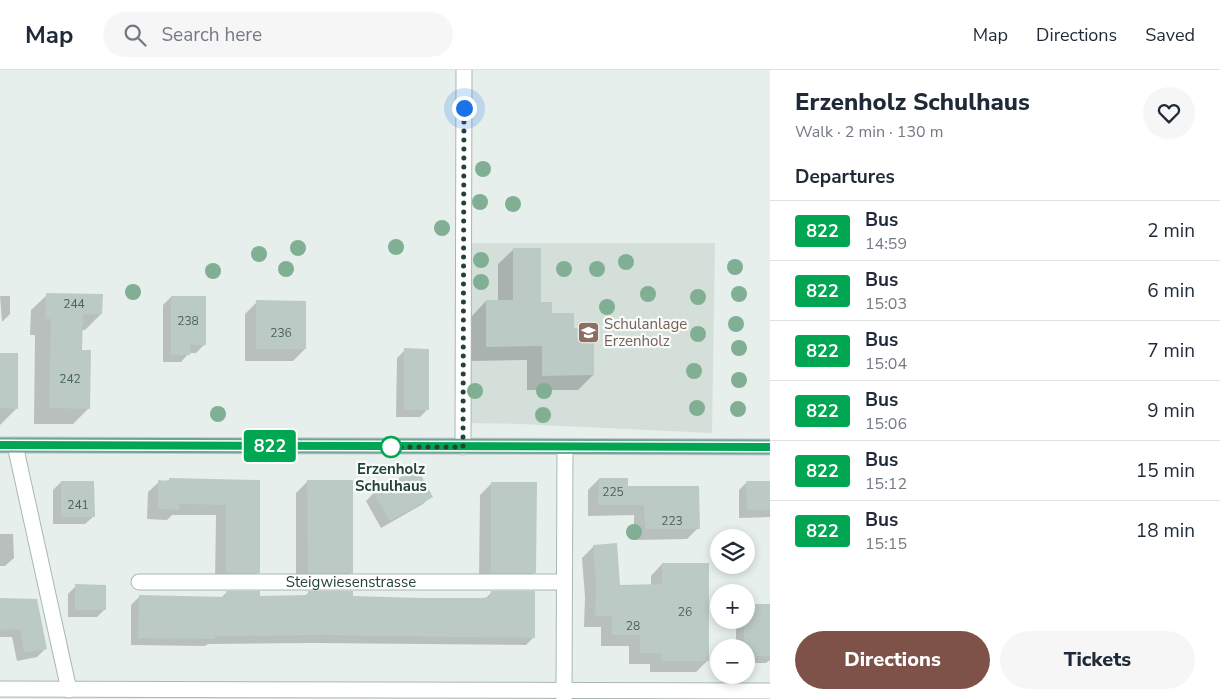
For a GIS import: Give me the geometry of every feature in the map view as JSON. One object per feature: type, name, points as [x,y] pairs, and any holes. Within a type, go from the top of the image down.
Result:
[{"type":"main road","points":[[0,444],[770,447]]},
{"type":"street","points":[[463,447],[464,70]]},
{"type":"street","points":[[15,445],[69,690]]},
{"type":"street","points":[[564,694],[565,447]]},
{"type":"street","name":"Steigwiesenstrasse","points":[[139,582],[564,582]]},
{"type":"street","points":[[0,689],[564,694],[770,691]]},
{"type":"shaded area","name":"Schulanlage Erzenholz","points":[[464,243],[715,243],[712,433],[463,423]]},
{"type":"building","points":[[513,248],[541,248],[541,302],[552,302],[552,313],[574,313],[574,328],[594,328],[594,375],[542,376],[542,346],[486,347],[486,300],[513,300]]},
{"type":"building","points":[[46,293],[103,294],[102,314],[83,314],[82,350],[91,350],[90,409],[49,408],[51,319],[45,319]]},
{"type":"building","points":[[171,296],[206,296],[206,345],[190,345],[190,355],[171,355]]},
{"type":"building","points":[[256,300],[306,301],[306,349],[256,349]]},
{"type":"building","points":[[404,348],[429,349],[429,410],[404,410]]},
{"type":"building","points":[[0,353],[18,353],[18,409],[0,408]]},
{"type":"building","points":[[417,468],[433,497],[390,521],[373,492]]},
{"type":"building","points":[[169,478],[260,480],[260,573],[226,573],[226,505],[179,504],[179,510],[158,509],[158,480],[169,481]]},
{"type":"building","points":[[599,478],[628,478],[628,486],[699,486],[700,529],[645,529],[644,505],[598,505]]},
{"type":"building","points":[[307,480],[353,480],[353,573],[308,573]]},
{"type":"building","points":[[61,481],[94,481],[95,517],[61,517]]},
{"type":"building","points":[[746,481],[770,481],[770,510],[747,510]]},
{"type":"building","points":[[491,482],[537,482],[536,573],[491,573]]},
{"type":"building","points":[[617,543],[620,585],[662,584],[662,563],[709,563],[709,661],[661,661],[661,653],[640,653],[640,635],[612,635],[612,616],[595,616],[596,585],[593,545]]},
{"type":"building","points":[[75,584],[106,585],[106,610],[75,610]]},
{"type":"building","points":[[226,591],[260,591],[260,596],[308,595],[308,591],[353,591],[353,596],[482,598],[490,597],[491,591],[535,591],[535,638],[322,635],[215,636],[215,639],[138,638],[139,595],[226,597]]},
{"type":"building","points":[[0,598],[37,599],[47,649],[24,653],[20,629],[0,630]]},
{"type":"building","points":[[755,604],[770,604],[770,656],[755,656],[755,639],[744,639],[744,629],[755,629]]},
{"type":"bus line","name":"822","points":[[0,445],[770,447]]},
{"type":"place","name":"Schulanlage Erzenholz","points":[[588,333]]},
{"type":"place","name":"Erzenholz Schulhaus","points":[[391,447]]},
{"type":"route","points":[[391,447],[387,447],[463,447],[464,108]]}]
